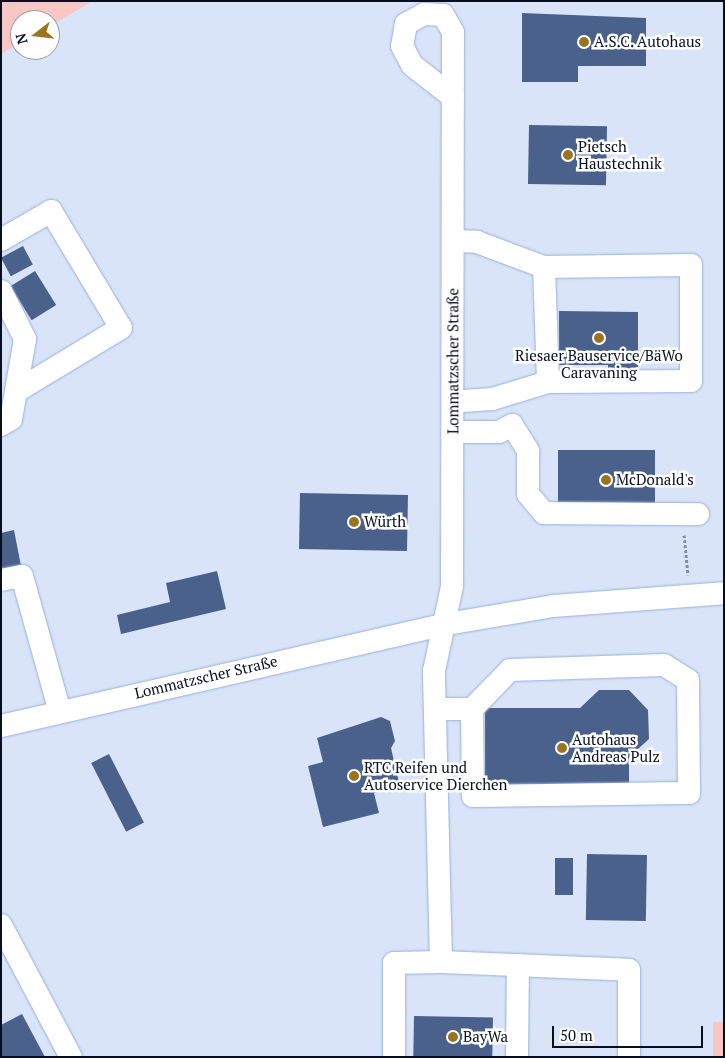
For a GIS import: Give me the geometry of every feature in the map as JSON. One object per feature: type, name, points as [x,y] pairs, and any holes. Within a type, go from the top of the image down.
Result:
[{"type":"street","name":"Lommatzscher Straße","points":[[441,625],[452,586],[454,402],[453,32],[443,16],[427,7],[406,24],[402,46],[412,65],[452,97]]},
{"type":"street","points":[[1,240],[51,211],[121,328],[8,409]]},
{"type":"street","points":[[453,241],[477,242],[544,267],[691,265],[690,381],[548,382],[492,399],[454,402]]},
{"type":"street","points":[[544,267],[548,382]]},
{"type":"street","points":[[1,291],[7,319],[25,339],[8,409]]},
{"type":"street","points":[[453,432],[499,432],[512,425],[528,451],[528,494],[544,513],[690,522]]},
{"type":"street","points":[[1,580],[22,576],[60,712]]},
{"type":"street","name":"Lommatzscher Straße","points":[[1,726],[441,625],[553,606],[724,593]]},
{"type":"street","points":[[441,625],[434,671],[441,962]]},
{"type":"street","points":[[435,710],[472,709],[510,670],[664,666],[688,680],[689,792],[472,796],[472,709]]},
{"type":"street","points":[[1,925],[71,1057]]},
{"type":"street","points":[[394,1057],[394,963],[441,962],[629,970],[628,1057]]},
{"type":"street","points":[[517,1057],[518,965]]},
{"type":"path","points":[[689,595],[690,522]]},
{"type":"shaded area","points":[[1,1],[93,1],[60,20],[60,10],[10,10],[10,49],[1,54]]},
{"type":"shaded area","points":[[713,1022],[724,1022],[724,1057],[713,1057]]},
{"type":"building","name":"A.S.C. Autohaus","points":[[522,13],[646,18],[646,66],[578,66],[578,82],[522,82]]},
{"type":"building","name":"Pietsch Haustechnik","points":[[529,125],[607,126],[606,185],[528,184]]},
{"type":"building","points":[[23,246],[33,265],[11,276],[1,258]]},
{"type":"building","points":[[35,271],[56,305],[32,320],[10,286]]},
{"type":"building","name":"Riesaer Bauservice/BäWo Caravaning","points":[[559,311],[638,312],[638,373],[608,373],[608,365],[559,365]]},
{"type":"building","name":"McDonald's","points":[[558,450],[655,450],[655,511],[558,511]]},
{"type":"building","name":"Würth","points":[[300,493],[408,495],[407,551],[299,549]]},
{"type":"building","points":[[14,530],[21,566],[1,570],[1,533]]},
{"type":"building","points":[[217,571],[226,609],[121,634],[117,615],[170,602],[166,583]]},
{"type":"building","name":"Autohaus Andreas Pulz","points":[[599,690],[629,690],[648,710],[649,739],[629,757],[629,784],[485,789],[485,708],[580,708]]},
{"type":"building","name":"RTC Reifen und Autoservice Dierchen","points":[[381,717],[390,721],[395,741],[391,748],[400,787],[374,793],[379,813],[323,827],[308,766],[323,762],[317,738]]},
{"type":"building","points":[[109,754],[144,823],[126,832],[91,763]]},
{"type":"building","points":[[587,854],[647,855],[646,921],[586,920]]},
{"type":"building","points":[[555,858],[573,858],[573,895],[555,895]]},
{"type":"building","points":[[22,1014],[45,1057],[1,1057],[1,1025]]},
{"type":"building","name":"BayWa","points":[[414,1016],[493,1017],[492,1057],[413,1057]]},
{"type":"place","name":"A.S.C. Autohaus","points":[[584,42]]},
{"type":"place","name":"Pietsch Haustechnik","points":[[568,155]]},
{"type":"place","name":"Riesaer Bauservice/BäWo Caravaning","points":[[599,338]]},
{"type":"place","name":"McDonald's","points":[[606,480]]},
{"type":"place","name":"Würth","points":[[354,522]]},
{"type":"place","name":"Autohaus Andreas Pulz","points":[[562,748]]},
{"type":"place","name":"RTC Reifen und Autoservice Dierchen","points":[[354,776]]},
{"type":"place","name":"BayWa","points":[[453,1037]]}]
